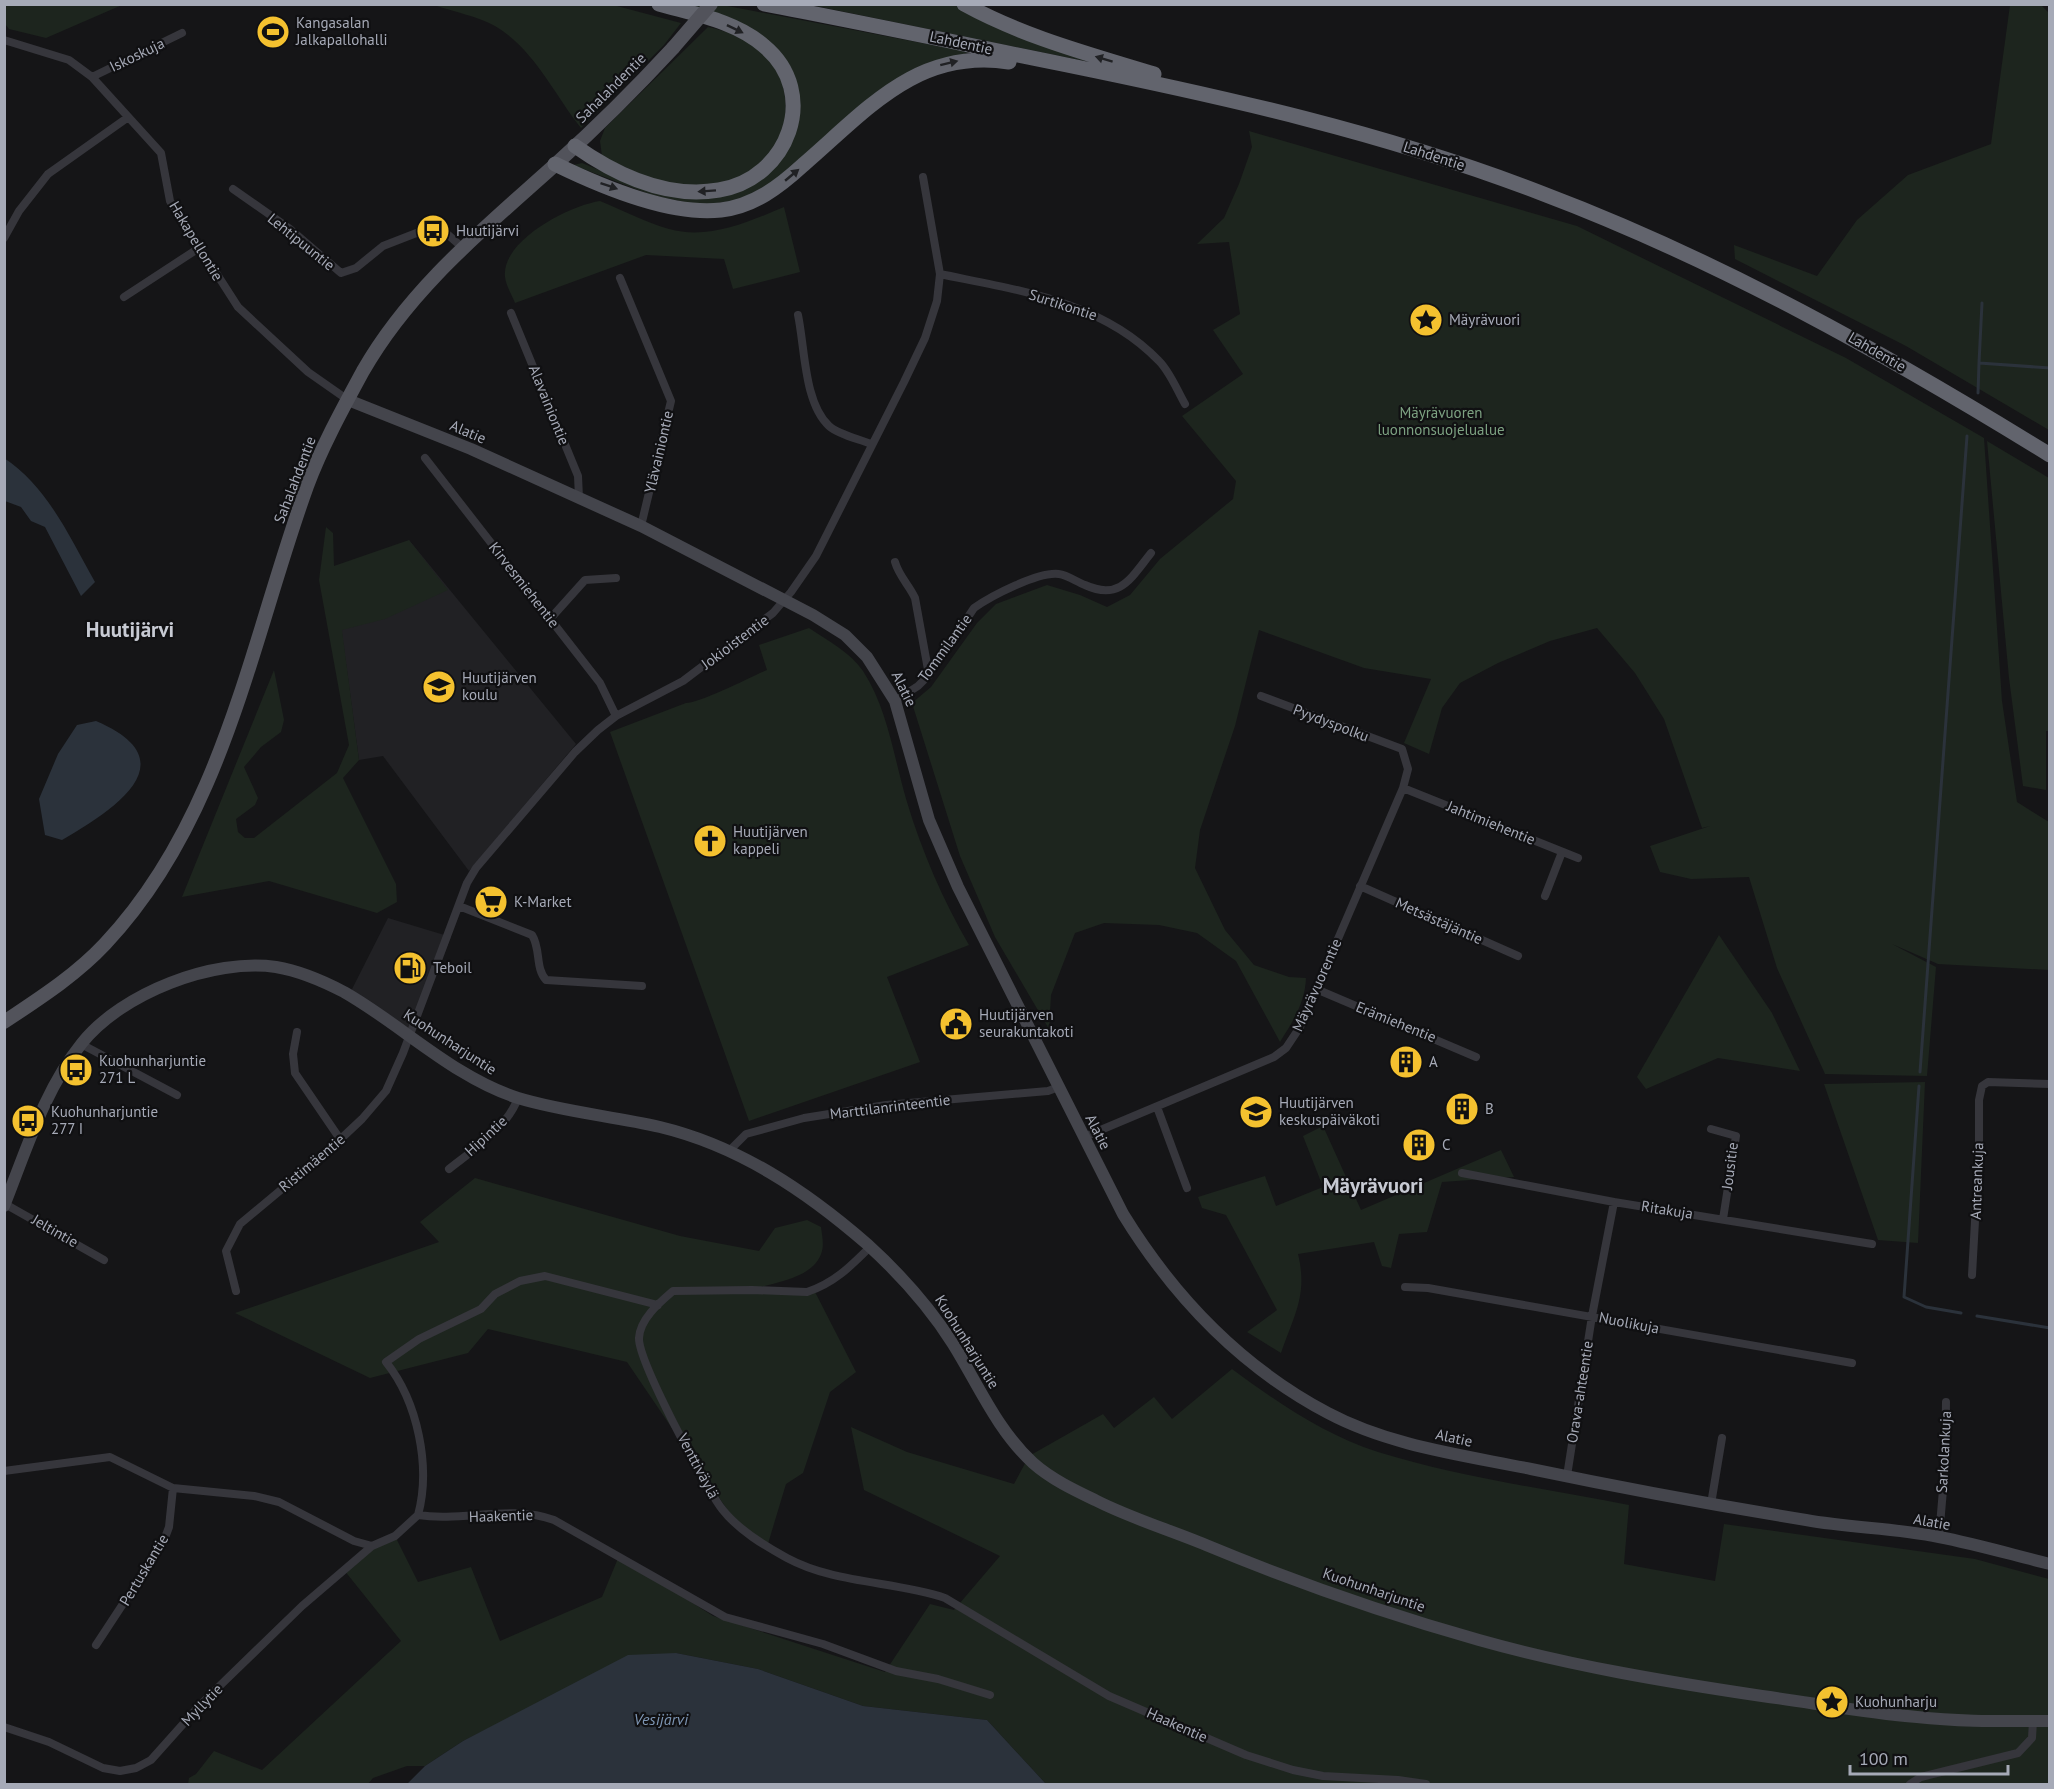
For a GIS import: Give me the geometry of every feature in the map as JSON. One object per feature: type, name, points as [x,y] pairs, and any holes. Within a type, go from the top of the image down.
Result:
[{"type":"highway","points":[[575,146],[619,174],[654,185],[692,192],[718,190],[743,183],[767,167],[783,147],[791,124],[793,102],[783,70],[770,51],[728,25],[659,4]]},
{"type":"highway","name":"Lahdentie","points":[[764,4],[1240,102],[1410,148],[1539,192],[1612,221],[1819,318],[1948,392],[2049,455]]},
{"type":"highway","points":[[964,4],[1011,28],[1047,41],[1240,102]]},
{"type":"highway","points":[[555,164],[578,175],[652,201],[688,209],[721,210],[743,205],[768,194],[896,86],[916,74],[942,64],[962,60],[1000,60],[1160,84]]},
{"type":"main road","name":"Sahalahdentie","points":[[4,1022],[54,989],[104,945],[124,922],[164,865],[223,742],[247,680],[308,484],[348,400],[386,336],[431,279],[633,92],[711,4]]},
{"type":"main road","name":"Alatie","points":[[348,400],[471,449],[641,526],[813,615],[844,635],[867,657],[895,701],[920,791],[939,846],[1112,1193],[1143,1247],[1182,1298],[1234,1350],[1259,1371],[1329,1414],[1365,1429],[1414,1444],[1711,1504],[1809,1521],[1939,1537],[2049,1564]]},
{"type":"main road","name":"Kuohunharjuntie","points":[[5,1205],[48,1096],[81,1044],[107,1018],[129,1003],[198,974],[235,966],[277,967],[313,977],[342,991],[471,1076],[518,1098],[665,1128],[730,1150],[778,1177],[832,1215],[870,1247],[926,1304],[1010,1437],[1035,1464],[1102,1504],[1243,1561],[1373,1608],[1482,1641],[1559,1659],[1705,1687],[1889,1714],[1953,1720],[2049,1720]]},
{"type":"street","name":"Iskoskuja","points":[[92,77],[182,33]]},
{"type":"street","name":"Hakapellontie","points":[[4,40],[69,60],[92,77],[161,153],[170,201],[238,307],[308,372],[348,400]]},
{"type":"street","points":[[4,238],[19,211],[48,174],[127,118]]},
{"type":"street","name":"Jokioistentie","points":[[410,1034],[467,883],[490,852],[575,752],[616,717],[683,681],[773,613],[816,556],[925,338],[937,301],[940,273],[923,177]]},
{"type":"street","name":"Lehtipuuntie","points":[[232,189],[290,229],[341,273],[356,268],[383,246],[437,225],[463,248]]},
{"type":"street","points":[[124,297],[199,248]]},
{"type":"street","name":"Surtikontie","points":[[940,273],[1030,293],[1101,316],[1125,330],[1160,362],[1185,404]]},
{"type":"street","name":"Ylävainiontie","points":[[620,278],[671,401],[641,526]]},
{"type":"street","name":"Alavainiontie","points":[[511,313],[578,476],[579,498]]},
{"type":"street","points":[[798,315],[807,378],[818,413],[830,427],[871,444]]},
{"type":"street","name":"Kirvesmiehentie","points":[[425,458],[600,683],[616,717]]},
{"type":"street","name":"Tommilantie","points":[[895,701],[918,686],[929,675],[974,608],[984,600],[1041,576],[1060,574],[1098,591],[1113,591],[1127,583],[1151,553]]},
{"type":"street","points":[[895,562],[898,573],[915,598],[929,675]]},
{"type":"street","points":[[550,619],[585,580],[616,578]]},
{"type":"street","name":"Pyydyspolku","points":[[1261,696],[1402,749]]},
{"type":"street","name":"Mäyrävuorentie","points":[[1084,1137],[1274,1057],[1286,1048],[1300,1027],[1403,788],[1407,769],[1402,749]]},
{"type":"street","name":"Jahtimiehentie","points":[[1403,788],[1578,858]]},
{"type":"street","points":[[1545,896],[1562,852]]},
{"type":"street","name":"Metsästäjäntie","points":[[1360,886],[1518,956]]},
{"type":"street","points":[[459,906],[532,935],[536,943],[541,973],[546,980],[642,986]]},
{"type":"street","name":"Erämiehentie","points":[[1316,989],[1476,1057]]},
{"type":"street","points":[[297,1032],[293,1054],[295,1073],[340,1140]]},
{"type":"street","name":"Ristimäentie","points":[[236,1291],[226,1251],[240,1224],[362,1119],[386,1091],[410,1034]]},
{"type":"street","points":[[81,1044],[177,1095]]},
{"type":"street","name":"Antreankuja","points":[[1972,1275],[1979,1149],[1978,1100],[1982,1086],[1988,1082],[2049,1084]]},
{"type":"street","name":"Marttilanrinteentie","points":[[730,1150],[746,1134],[804,1118],[886,1105],[1059,1087]]},
{"type":"street","name":"Hipintie","points":[[449,1169],[484,1141],[514,1109],[518,1098]]},
{"type":"street","points":[[1157,1107],[1187,1188]]},
{"type":"street","name":"Jousitie","points":[[1712,1129],[1736,1136],[1723,1219]]},
{"type":"street","name":"Ritakuja","points":[[1462,1173],[1614,1202],[1872,1244]]},
{"type":"street","name":"Orava-ahteentie","points":[[1567,1476],[1592,1316],[1614,1202]]},
{"type":"street","name":"Jeltintie","points":[[5,1205],[104,1260]]},
{"type":"street","name":"Venttiväylä","points":[[870,1247],[836,1280],[807,1292],[673,1291],[642,1325],[639,1338],[645,1364],[709,1489],[723,1510],[767,1547],[813,1569],[921,1590],[945,1598],[1109,1696]]},
{"type":"street","points":[[4,1471],[110,1457],[173,1488],[254,1496],[279,1502],[354,1540],[372,1546],[395,1536],[418,1515],[424,1493],[424,1472],[418,1441],[400,1379],[386,1362],[419,1340],[481,1310],[495,1294],[520,1281],[545,1276],[658,1305]]},
{"type":"street","name":"Nuolikuja","points":[[1405,1287],[1428,1288],[1851,1363]]},
{"type":"street","name":"Sarkolankuja","points":[[1939,1537],[1945,1466],[1946,1402]]},
{"type":"street","points":[[1711,1504],[1722,1438]]},
{"type":"street","name":"Pertuskantie","points":[[96,1645],[162,1543],[169,1527],[173,1488]]},
{"type":"street","name":"Haakentie","points":[[418,1515],[461,1518],[521,1513],[538,1514],[554,1520],[725,1617],[824,1644],[896,1671],[938,1679],[990,1695]]},
{"type":"street","name":"Myllytie","points":[[4,1726],[49,1742],[103,1768],[120,1771],[136,1768],[151,1760],[201,1704],[302,1606],[372,1546]]},
{"type":"street","name":"Haakentie","points":[[1109,1696],[1246,1755],[1293,1770],[1323,1776],[1398,1780],[1426,1785]]},
{"type":"street","points":[[1910,1785],[1921,1777],[2018,1753],[2032,1738],[2033,1721]]},
{"type":"shaded area","name":"Huutijärven koulu","points":[[409,540],[576,744],[469,871],[383,756],[359,760],[336,589]]},
{"type":"shaded area","points":[[388,918],[451,937],[408,1040],[347,999]]},
{"type":"green space","points":[[4,5],[122,5],[46,38],[9,29],[5,24]]},
{"type":"green space","points":[[434,5],[613,5],[681,23],[664,45],[581,128],[532,59],[509,36],[481,19]]},
{"type":"green space","points":[[679,5],[722,5],[969,52],[903,75],[787,173],[741,200],[701,205],[654,196],[573,165],[582,163],[636,185],[719,195],[793,138],[781,57]]},
{"type":"green space","points":[[811,5],[955,5],[1001,29],[1099,64]]},
{"type":"green space","points":[[2010,5],[2041,5],[2049,13],[2049,430],[1906,346],[1735,259],[1734,245],[1817,276],[1857,220],[1908,175],[1991,144]]},
{"type":"green space","points":[[708,27],[753,44],[769,59],[777,71],[783,85],[785,114],[778,142],[770,155],[756,168],[737,178],[716,185],[697,187],[660,181],[602,156],[600,141],[605,128]]},
{"type":"green space","name":"Mäyrävuoren luonnonsuojelualue","points":[[1249,131],[1577,226],[1846,358],[1984,438],[2002,701],[2017,802],[2049,822],[2049,970],[1938,964],[1892,944],[1936,967],[1927,1076],[1825,1074],[1777,968],[1749,877],[1691,879],[1660,872],[1650,846],[1710,826],[1702,828],[1664,719],[1635,673],[1597,628],[1550,641],[1498,663],[1460,683],[1442,708],[1429,754],[1404,743],[1431,679],[1364,668],[1259,630],[1235,726],[1200,830],[1195,868],[1225,930],[1254,965],[1289,977],[1306,978],[1301,1004],[1294,1019],[1280,1042],[1236,961],[1197,933],[1159,925],[1104,923],[1075,933],[1051,995],[1049,1029],[995,937],[960,856],[912,703],[931,687],[977,623],[996,604],[1047,585],[1080,595],[1107,607],[1130,595],[1160,559],[1233,499],[1236,481],[1182,416],[1243,374],[1213,330],[1240,314],[1229,242],[1197,244],[1224,218],[1252,147]]},
{"type":"green space","points":[[600,201],[669,229],[684,232],[728,228],[784,207],[800,272],[733,289],[724,259],[646,255],[515,303],[505,277],[507,263],[514,250],[540,227],[556,217],[572,209]]},
{"type":"green space","points":[[1987,441],[2049,478],[2050,731],[2046,731],[2046,790],[2023,786],[2009,678]]},
{"type":"green space","points":[[326,527],[333,533],[334,566],[409,540],[448,590],[385,619],[342,630],[359,760],[343,778],[396,884],[397,902],[377,913],[269,881],[182,897],[274,670],[284,720],[281,732],[261,747],[244,767],[258,798],[255,805],[236,819],[238,832],[245,838],[254,838],[337,773],[349,745],[319,580]]},
{"type":"green space","points":[[809,628],[852,658],[872,686],[890,735],[919,839],[950,911],[969,945],[887,977],[920,1062],[749,1121],[610,732],[713,695],[767,670],[759,645]]},
{"type":"green space","points":[[1719,935],[1772,1013],[1800,1071],[1718,1058],[1646,1089],[1637,1077]]},
{"type":"green space","points":[[1925,1082],[1918,1243],[1878,1240],[1824,1084]]},
{"type":"green space","points":[[1323,1126],[1361,1210],[1501,1150],[1514,1177],[1442,1182],[1427,1232],[1399,1234],[1391,1268],[1382,1266],[1374,1242],[1298,1254],[1301,1281],[1298,1305],[1281,1353],[1247,1332],[1277,1310],[1226,1215],[1202,1208],[1198,1197],[1265,1176],[1276,1206],[1323,1187],[1303,1136]]},
{"type":"green space","points":[[475,1178],[680,1236],[759,1251],[775,1228],[807,1220],[821,1227],[822,1251],[812,1267],[794,1278],[754,1289],[814,1290],[856,1372],[830,1392],[803,1473],[786,1484],[767,1547],[737,1524],[627,1362],[488,1329],[468,1353],[370,1378],[235,1313],[439,1242],[420,1222]]},
{"type":"green space","points":[[1232,1369],[1320,1427],[1378,1452],[1471,1476],[1629,1505],[1624,1564],[1715,1581],[1724,1524],[1975,1559],[2049,1579],[2049,1784],[1046,1784],[987,1720],[863,1706],[758,1669],[676,1653],[530,1708],[463,1741],[425,1766],[407,1766],[373,1778],[368,1784],[188,1784],[189,1778],[196,1774],[214,1751],[262,1770],[401,1641],[344,1570],[372,1546],[395,1536],[418,1582],[471,1567],[500,1641],[602,1597],[619,1556],[713,1616],[885,1672],[930,1604],[954,1610],[1000,1556],[864,1490],[851,1427],[907,1452],[1014,1484],[1029,1456],[1103,1414],[1114,1428],[1154,1397],[1172,1419]]},
{"type":"water","points":[[4,458],[20,470],[46,498],[95,582],[81,596],[45,527],[31,521],[21,507],[5,501]]},
{"type":"water","points":[[96,721],[124,736],[138,752],[140,768],[134,784],[120,800],[102,814],[62,840],[45,835],[39,799],[58,754],[77,725]]},
{"type":"water","name":"Vesijärvi","points":[[676,1653],[758,1669],[863,1706],[987,1720],[1046,1784],[407,1784],[425,1766],[463,1741],[628,1655]]},
{"type":"waterway","points":[[1982,303],[1979,363],[2050,368]]},
{"type":"waterway","points":[[1978,393],[1979,363]]},
{"type":"waterway","points":[[1920,1072],[1967,436]]},
{"type":"waterway","points":[[1919,1086],[1904,1297],[1926,1307],[1961,1313]]},
{"type":"waterway","points":[[1977,1316],[2050,1328]]},
{"type":"place","name":"Kangasalan Jalkapallohalli","points":[[273,32]]},
{"type":"place","name":"Huutijärvi","points":[[433,231]]},
{"type":"place","name":"Mäyrävuori","points":[[1426,320]]},
{"type":"place","name":"Huutijärven koulu","points":[[439,687]]},
{"type":"place","name":"Huutijärven kappeli","points":[[710,841]]},
{"type":"place","name":"K-Market","points":[[491,902]]},
{"type":"place","name":"Teboil","points":[[410,968]]},
{"type":"place","name":"Huutijärven seurakuntakoti","points":[[956,1024]]},
{"type":"place","name":"A","points":[[1406,1062]]},
{"type":"place","name":"Kuohunharjuntie 271 L","points":[[76,1070]]},
{"type":"place","name":"B","points":[[1462,1109]]},
{"type":"place","name":"Huutijärven keskuspäiväkoti","points":[[1256,1112]]},
{"type":"place","name":"Kuohunharjuntie 277 I","points":[[28,1121]]},
{"type":"place","name":"C","points":[[1419,1145]]},
{"type":"place","name":"Kuohunharju","points":[[1832,1702]]},
{"type":"district","name":"Huutijärvi","points":[[130,630]]},
{"type":"district","name":"Mäyrävuori","points":[[1373,1186]]}]
